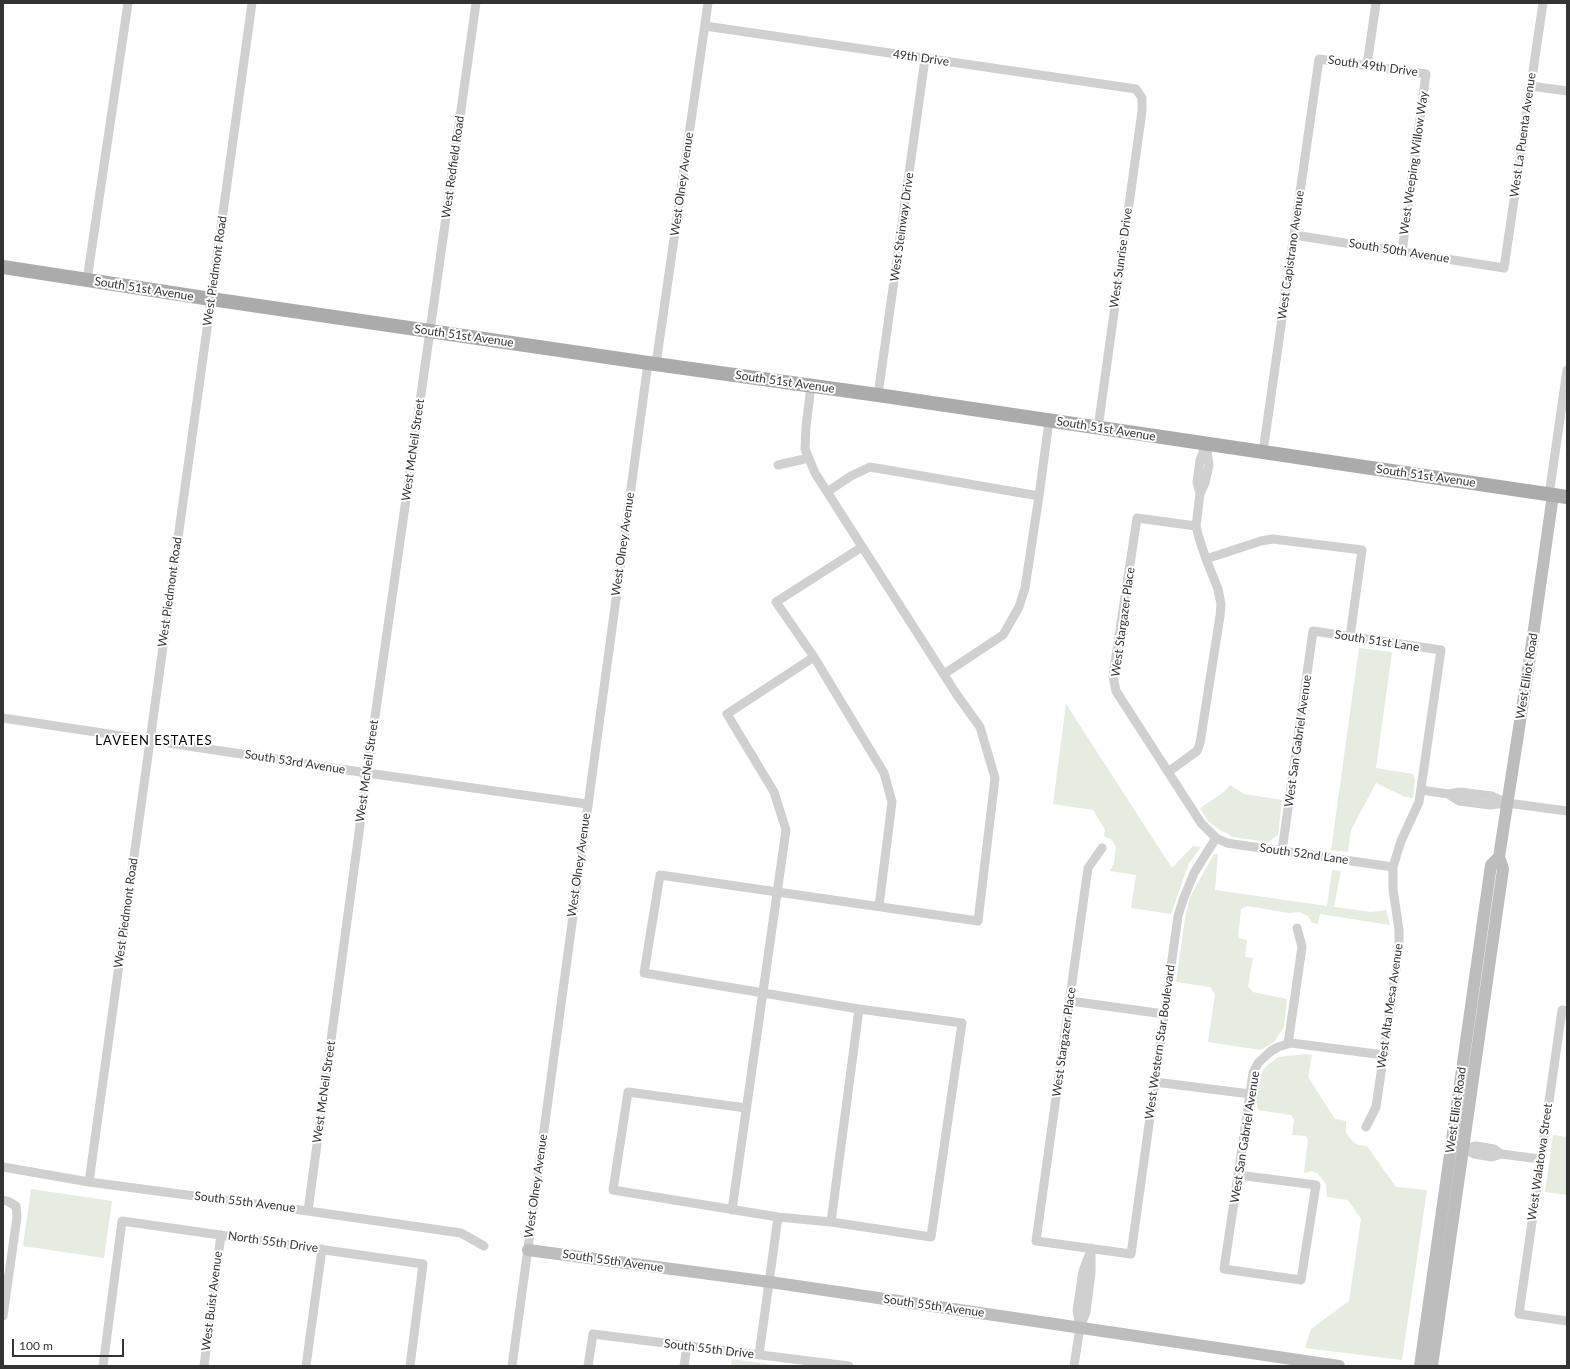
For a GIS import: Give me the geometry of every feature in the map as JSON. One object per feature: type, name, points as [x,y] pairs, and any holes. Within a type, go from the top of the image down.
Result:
[{"type":"main road","name":"South 51st Avenue","points":[[3,267],[212,300],[652,364],[878,395],[1567,497]]},
{"type":"main road","name":"West Elliot Road","points":[[1432,1366],[1491,865],[1498,857],[1507,803],[1530,657],[1551,495]]},
{"type":"main road","name":"West Elliot Road","points":[[1420,1366],[1457,1148]]},
{"type":"main road","name":"South 55th Avenue","points":[[528,1250],[770,1282],[1339,1366]]},
{"type":"street","points":[[87,280],[128,3]]},
{"type":"street","name":"West Piedmont Road","points":[[90,1182],[252,3]]},
{"type":"street","name":"West Redfield Road","points":[[430,331],[476,3]]},
{"type":"street","name":"West Olney Avenue","points":[[512,1366],[587,804],[652,364],[708,3]]},
{"type":"street","points":[[1367,65],[1376,3]]},
{"type":"street","name":"West La Puenta Avenue","points":[[1504,268],[1543,3]]},
{"type":"street","name":"49th Drive","points":[[705,26],[1136,89]]},
{"type":"street","name":"West Steinway Drive","points":[[878,395],[925,58]]},
{"type":"street","name":"South 49th Drive","points":[[1319,58],[1426,74]]},
{"type":"street","name":"West Capistrano Avenue","points":[[1263,452],[1319,58]]},
{"type":"street","name":"West Weeping Willow Way","points":[[1402,252],[1426,74]]},
{"type":"street","points":[[1531,86],[1567,90]]},
{"type":"street","name":"West Sunrise Drive","points":[[1098,428],[1142,111],[1142,98],[1136,89]]},
{"type":"street","name":"South 50th Avenue","points":[[1294,235],[1504,268]]},
{"type":"street","name":"West McNeil Street","points":[[308,1210],[367,773],[430,331]]},
{"type":"street","name":"West Elliot Road","points":[[1551,495],[1567,370]]},
{"type":"street","points":[[746,1108],[628,1092],[613,1190],[778,1217],[831,1222],[931,1238],[962,1023],[859,1009],[644,974],[660,874],[978,921],[995,778],[980,727],[944,674],[815,473],[805,449],[811,386]]},
{"type":"street","points":[[944,674],[1003,635],[1018,607],[1025,588],[1049,420]]},
{"type":"street","points":[[1168,772],[1197,751],[1200,743],[1204,725],[1221,604],[1218,589],[1206,559],[1196,526],[1200,494],[1197,482],[1200,460],[1206,444]]},
{"type":"street","points":[[778,465],[809,458]]},
{"type":"street","points":[[827,492],[851,476],[870,466],[1039,496]]},
{"type":"street","name":"West Stargazer Place","points":[[1196,526],[1137,518],[1114,676],[1116,691],[1201,823],[1216,838]]},
{"type":"street","points":[[1206,559],[1261,541],[1273,539],[1362,550],[1350,637]]},
{"type":"street","points":[[862,547],[776,602],[814,657],[884,772],[892,802],[879,906]]},
{"type":"street","name":"South 51st Lane","points":[[1313,631],[1441,650]]},
{"type":"street","name":"West San Gabriel Avenue","points":[[1282,851],[1313,631]]},
{"type":"street","name":"West Alta Mesa Avenue","points":[[1366,1127],[1376,1107],[1400,939],[1393,889],[1393,867],[1401,841],[1416,810],[1421,790],[1441,650]]},
{"type":"street","points":[[732,1210],[786,830],[774,792],[727,714],[814,657]]},
{"type":"street","name":"South 53rd Avenue","points":[[3,718],[367,773],[587,804]]},
{"type":"street","points":[[1421,790],[1448,794],[1460,792],[1492,796],[1507,803],[1567,811]]},
{"type":"street","name":"South 52nd Lane","points":[[1216,838],[1227,843],[1393,867]]},
{"type":"street","name":"West Western Star Boulevard","points":[[1091,1248],[1131,1254],[1178,916],[1194,873],[1216,838]]},
{"type":"street","name":"West Stargazer Place","points":[[1091,1248],[1036,1241],[1088,868],[1102,848]]},
{"type":"street","points":[[1296,928],[1302,947],[1288,1044],[1303,1044],[1384,1055]]},
{"type":"street","points":[[1070,1001],[1164,1014]]},
{"type":"street","points":[[831,1222],[859,1009]]},
{"type":"street","name":"West Walatowa Street","points":[[1564,1010],[1540,1159],[1519,1314],[1567,1321]]},
{"type":"street","name":"West San Gabriel Avenue","points":[[1238,1175],[1316,1185],[1301,1280],[1224,1269],[1253,1073],[1258,1063],[1271,1051],[1288,1044]]},
{"type":"street","points":[[1155,1082],[1250,1094]]},
{"type":"street","points":[[1457,1148],[1474,1154],[1492,1157],[1501,1154],[1540,1159]]},
{"type":"street","name":"South 55th Avenue","points":[[3,1167],[90,1182],[308,1210],[461,1233],[484,1246]]},
{"type":"street","points":[[3,1200],[7,1200],[16,1206],[17,1217],[3,1316]]},
{"type":"street","points":[[759,1355],[778,1217]]},
{"type":"street","name":"North 55th Drive","points":[[103,1366],[122,1221],[422,1264],[410,1366]]},
{"type":"street","name":"West Buist Avenue","points":[[204,1366],[221,1235]]},
{"type":"street","points":[[1074,1366],[1080,1327],[1077,1311],[1083,1271],[1091,1248]]},
{"type":"street","points":[[306,1366],[322,1249]]},
{"type":"street","name":"South 55th Drive","points":[[588,1366],[593,1334],[849,1366]]},
{"type":"street","points":[[684,1366],[687,1346]]},
{"type":"shaded area","points":[[1359,648],[1392,652],[1376,768],[1413,774],[1415,780],[1413,798],[1405,797],[1376,783],[1351,830],[1348,852],[1331,850]]},
{"type":"shaded area","points":[[1066,704],[1172,868],[1193,846],[1201,847],[1189,863],[1171,914],[1131,908],[1136,875],[1110,871],[1114,863],[1116,847],[1112,840],[1104,836],[1105,830],[1093,810],[1053,804]]},
{"type":"shaded area","points":[[1230,785],[1244,794],[1282,800],[1278,835],[1268,842],[1232,837],[1208,821],[1200,808],[1224,792]]},
{"type":"shaded area","points":[[1214,854],[1218,854],[1215,890],[1327,906],[1332,870],[1341,871],[1334,907],[1371,912],[1386,910],[1390,925],[1320,914],[1318,924],[1312,923],[1308,916],[1299,912],[1289,913],[1247,906],[1241,909],[1238,938],[1247,940],[1245,957],[1253,958],[1248,986],[1253,992],[1287,999],[1284,1027],[1274,1042],[1261,1050],[1208,1042],[1215,994],[1210,987],[1176,982],[1185,918],[1190,897]]},
{"type":"shaded area","points":[[1306,1054],[1312,1055],[1308,1077],[1335,1119],[1346,1121],[1346,1132],[1351,1140],[1358,1145],[1367,1146],[1396,1187],[1427,1190],[1402,1360],[1305,1348],[1311,1329],[1349,1301],[1361,1219],[1348,1200],[1327,1197],[1326,1184],[1318,1174],[1312,1171],[1304,1173],[1308,1139],[1306,1136],[1292,1135],[1294,1120],[1291,1115],[1258,1110],[1256,1093],[1264,1068],[1278,1057]]},
{"type":"shaded area","points":[[1553,1135],[1567,1137],[1567,1195],[1545,1192]]},
{"type":"shaded area","points":[[31,1189],[112,1201],[104,1258],[23,1246]]},
{"type":"shaded area","points":[[732,1359],[775,1365],[775,1366],[731,1366]]},
{"type":"district","name":"LAVEEN ESTATES","points":[[154,741]]}]
